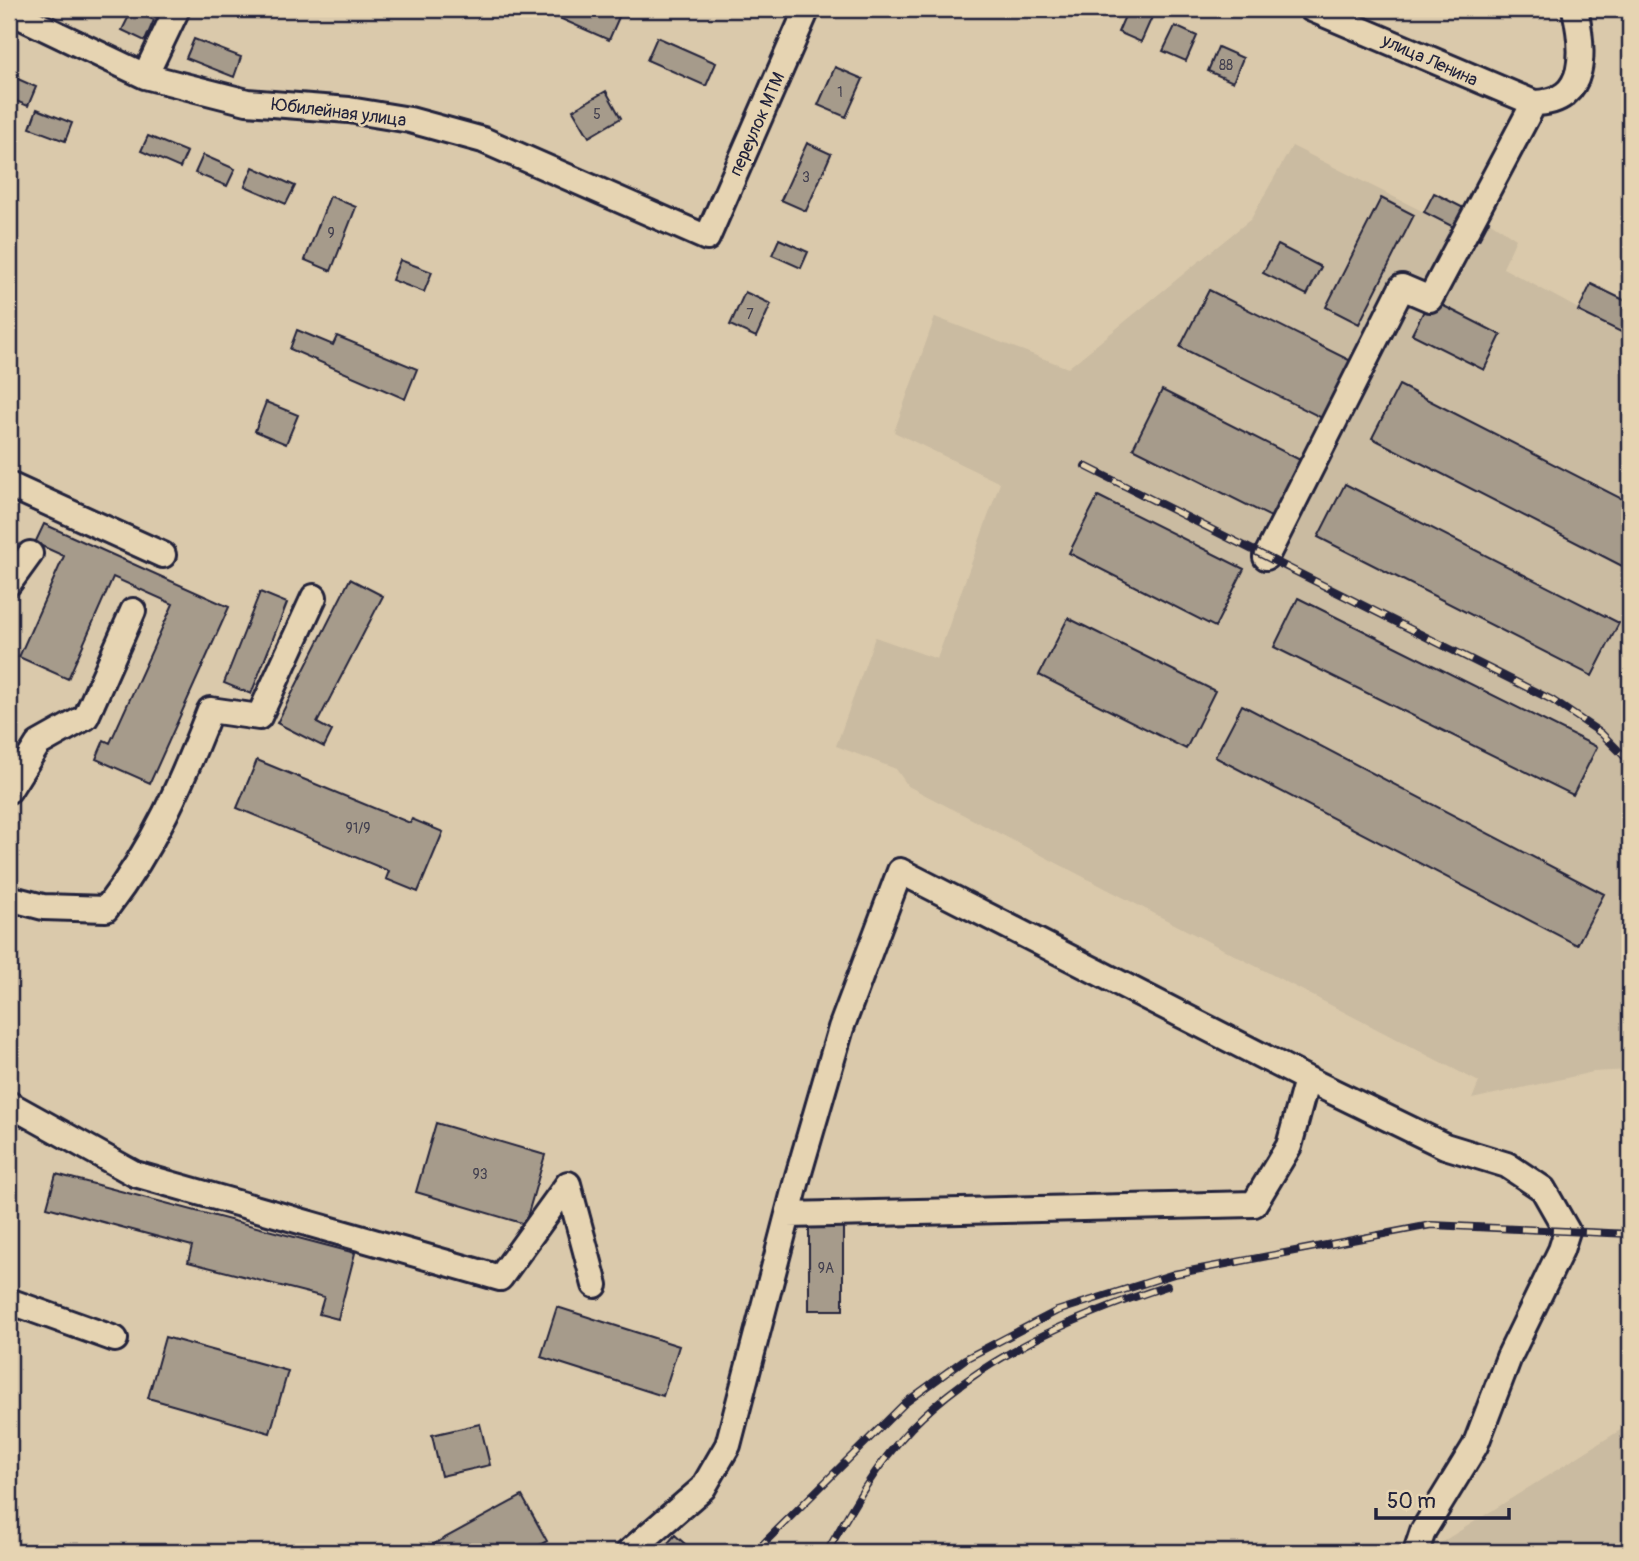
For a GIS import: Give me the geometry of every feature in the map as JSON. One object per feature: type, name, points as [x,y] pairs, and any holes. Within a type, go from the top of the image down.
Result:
[{"type":"street","points":[[145,76],[177,9]]},
{"type":"street","name":"переулок МТМ","points":[[707,238],[807,9]]},
{"type":"street","name":"улица Ленина","points":[[1312,9],[1534,103]]},
{"type":"street","points":[[1266,557],[1402,287],[1430,299],[1534,103],[1550,103],[1566,94],[1577,80],[1582,41],[1575,9]]},
{"type":"street","name":"Юбилейная улица","points":[[9,11],[145,76],[247,102],[349,110],[410,120],[483,140],[707,238]]},
{"type":"street","points":[[9,485],[163,555]]},
{"type":"street","points":[[9,583],[30,554]]},
{"type":"street","points":[[9,898],[43,907],[106,909],[133,874],[174,800],[210,709],[259,717],[314,597]]},
{"type":"street","points":[[9,790],[38,744],[86,717],[133,611]]},
{"type":"street","points":[[629,1552],[704,1488],[728,1445],[788,1215],[841,1028],[900,871],[1307,1079],[1445,1146],[1507,1165],[1542,1189],[1567,1231],[1561,1250],[1509,1357],[1475,1446],[1423,1531],[1416,1552]]},
{"type":"street","points":[[788,1215],[1254,1204],[1289,1146],[1307,1079]]},
{"type":"street","points":[[9,1104],[135,1174],[500,1278],[568,1184],[595,1285]]},
{"type":"street","points":[[9,1301],[115,1339]]},
{"type":"shaded area","points":[[1292,146],[1424,212],[1434,193],[1489,221],[1516,239],[1503,268],[1630,337],[1630,1070],[1593,1072],[1472,1099],[1479,1082],[908,786],[896,769],[836,746],[875,637],[937,659],[1000,483],[894,432],[935,317],[1068,368],[1251,219]]},
{"type":"shaded area","points":[[1630,1424],[1630,1552],[1433,1552],[1431,1549]]},
{"type":"building","points":[[553,9],[600,9],[619,17],[609,40],[550,14]]},
{"type":"building","points":[[1077,9],[1104,9],[1100,19]]},
{"type":"building","points":[[1128,9],[1152,17],[1141,42],[1118,32]]},
{"type":"building","points":[[132,10],[154,20],[145,41],[122,30]]},
{"type":"building","points":[[1175,26],[1197,36],[1186,61],[1163,51]]},
{"type":"building","points":[[657,37],[716,63],[706,86],[647,60]]},
{"type":"building","points":[[194,39],[241,57],[234,77],[186,58]]},
{"type":"building","points":[[1218,47],[1243,58],[1233,82],[1208,71]]},
{"type":"building","points":[[835,67],[863,79],[846,117],[818,105]]},
{"type":"building","points":[[9,75],[36,87],[28,106],[9,98]]},
{"type":"building","points":[[606,91],[621,118],[589,137],[573,110]]},
{"type":"building","points":[[37,109],[72,123],[65,141],[30,128]]},
{"type":"building","points":[[148,136],[187,152],[180,168],[141,151]]},
{"type":"building","points":[[807,143],[831,154],[806,211],[781,200]]},
{"type":"building","points":[[203,155],[235,169],[227,186],[195,173]]},
{"type":"building","points":[[253,167],[295,186],[286,204],[245,186]]},
{"type":"building","points":[[1434,193],[1489,221],[1479,240],[1424,212]]},
{"type":"building","points":[[330,196],[356,207],[331,271],[305,260]]},
{"type":"building","points":[[1381,198],[1414,215],[1359,324],[1326,307]]},
{"type":"building","points":[[779,239],[808,252],[801,268],[772,255]]},
{"type":"building","points":[[1278,245],[1321,267],[1307,295],[1263,273]]},
{"type":"building","points":[[400,260],[432,272],[424,292],[392,280]]},
{"type":"building","points":[[1591,284],[1630,303],[1630,318],[1623,333],[1578,311]]},
{"type":"building","points":[[1209,290],[1355,363],[1326,420],[1180,347]]},
{"type":"building","points":[[745,292],[771,304],[756,337],[730,325]]},
{"type":"building","points":[[1430,299],[1501,335],[1484,370],[1412,334]]},
{"type":"building","points":[[297,330],[333,345],[337,336],[417,369],[405,399],[290,349]]},
{"type":"building","points":[[1399,385],[1630,503],[1630,570],[1372,438]]},
{"type":"building","points":[[1162,390],[1308,464],[1279,521],[1133,448]]},
{"type":"building","points":[[266,402],[298,415],[286,444],[255,431]]},
{"type":"building","points":[[1345,484],[1619,623],[1592,676],[1318,537]]},
{"type":"building","points":[[1098,496],[1244,569],[1215,627],[1069,553]]},
{"type":"building","points":[[44,524],[229,607],[150,783],[96,759],[104,740],[110,743],[173,604],[113,577],[68,679],[19,657],[64,556],[35,543]]},
{"type":"building","points":[[350,579],[383,596],[317,723],[332,731],[324,747],[277,723]]},
{"type":"building","points":[[260,592],[287,603],[251,694],[224,683]]},
{"type":"building","points":[[1298,598],[1597,747],[1573,795],[1274,647]]},
{"type":"building","points":[[1068,618],[1215,691],[1186,749],[1039,675]]},
{"type":"building","points":[[1242,705],[1604,894],[1577,945],[1215,757]]},
{"type":"building","points":[[257,760],[410,823],[412,819],[443,832],[418,892],[386,879],[389,871],[237,808]]},
{"type":"building","points":[[436,1123],[545,1155],[525,1224],[416,1192]]},
{"type":"building","points":[[56,1174],[355,1253],[338,1319],[319,1314],[324,1297],[188,1262],[192,1246],[47,1207]]},
{"type":"building","points":[[809,1227],[843,1227],[843,1310],[809,1310]]},
{"type":"building","points":[[557,1307],[679,1346],[663,1396],[541,1357]]},
{"type":"building","points":[[165,1337],[288,1371],[270,1433],[148,1398]]},
{"type":"building","points":[[480,1424],[490,1465],[441,1476],[432,1435]]},
{"type":"building","points":[[522,1496],[547,1541],[527,1552],[434,1552],[430,1546]]},
{"type":"building","points":[[675,1535],[694,1552],[660,1552]]},
{"type":"railway","points":[[1085,466],[1552,700],[1601,733],[1630,762]]},
{"type":"railway","points":[[755,1552],[905,1403],[965,1359],[1057,1311],[1174,1274],[1431,1225],[1630,1234]]},
{"type":"railway","points":[[827,1552],[886,1457],[911,1428],[967,1380],[1030,1342],[1064,1326],[1167,1286]]}]
